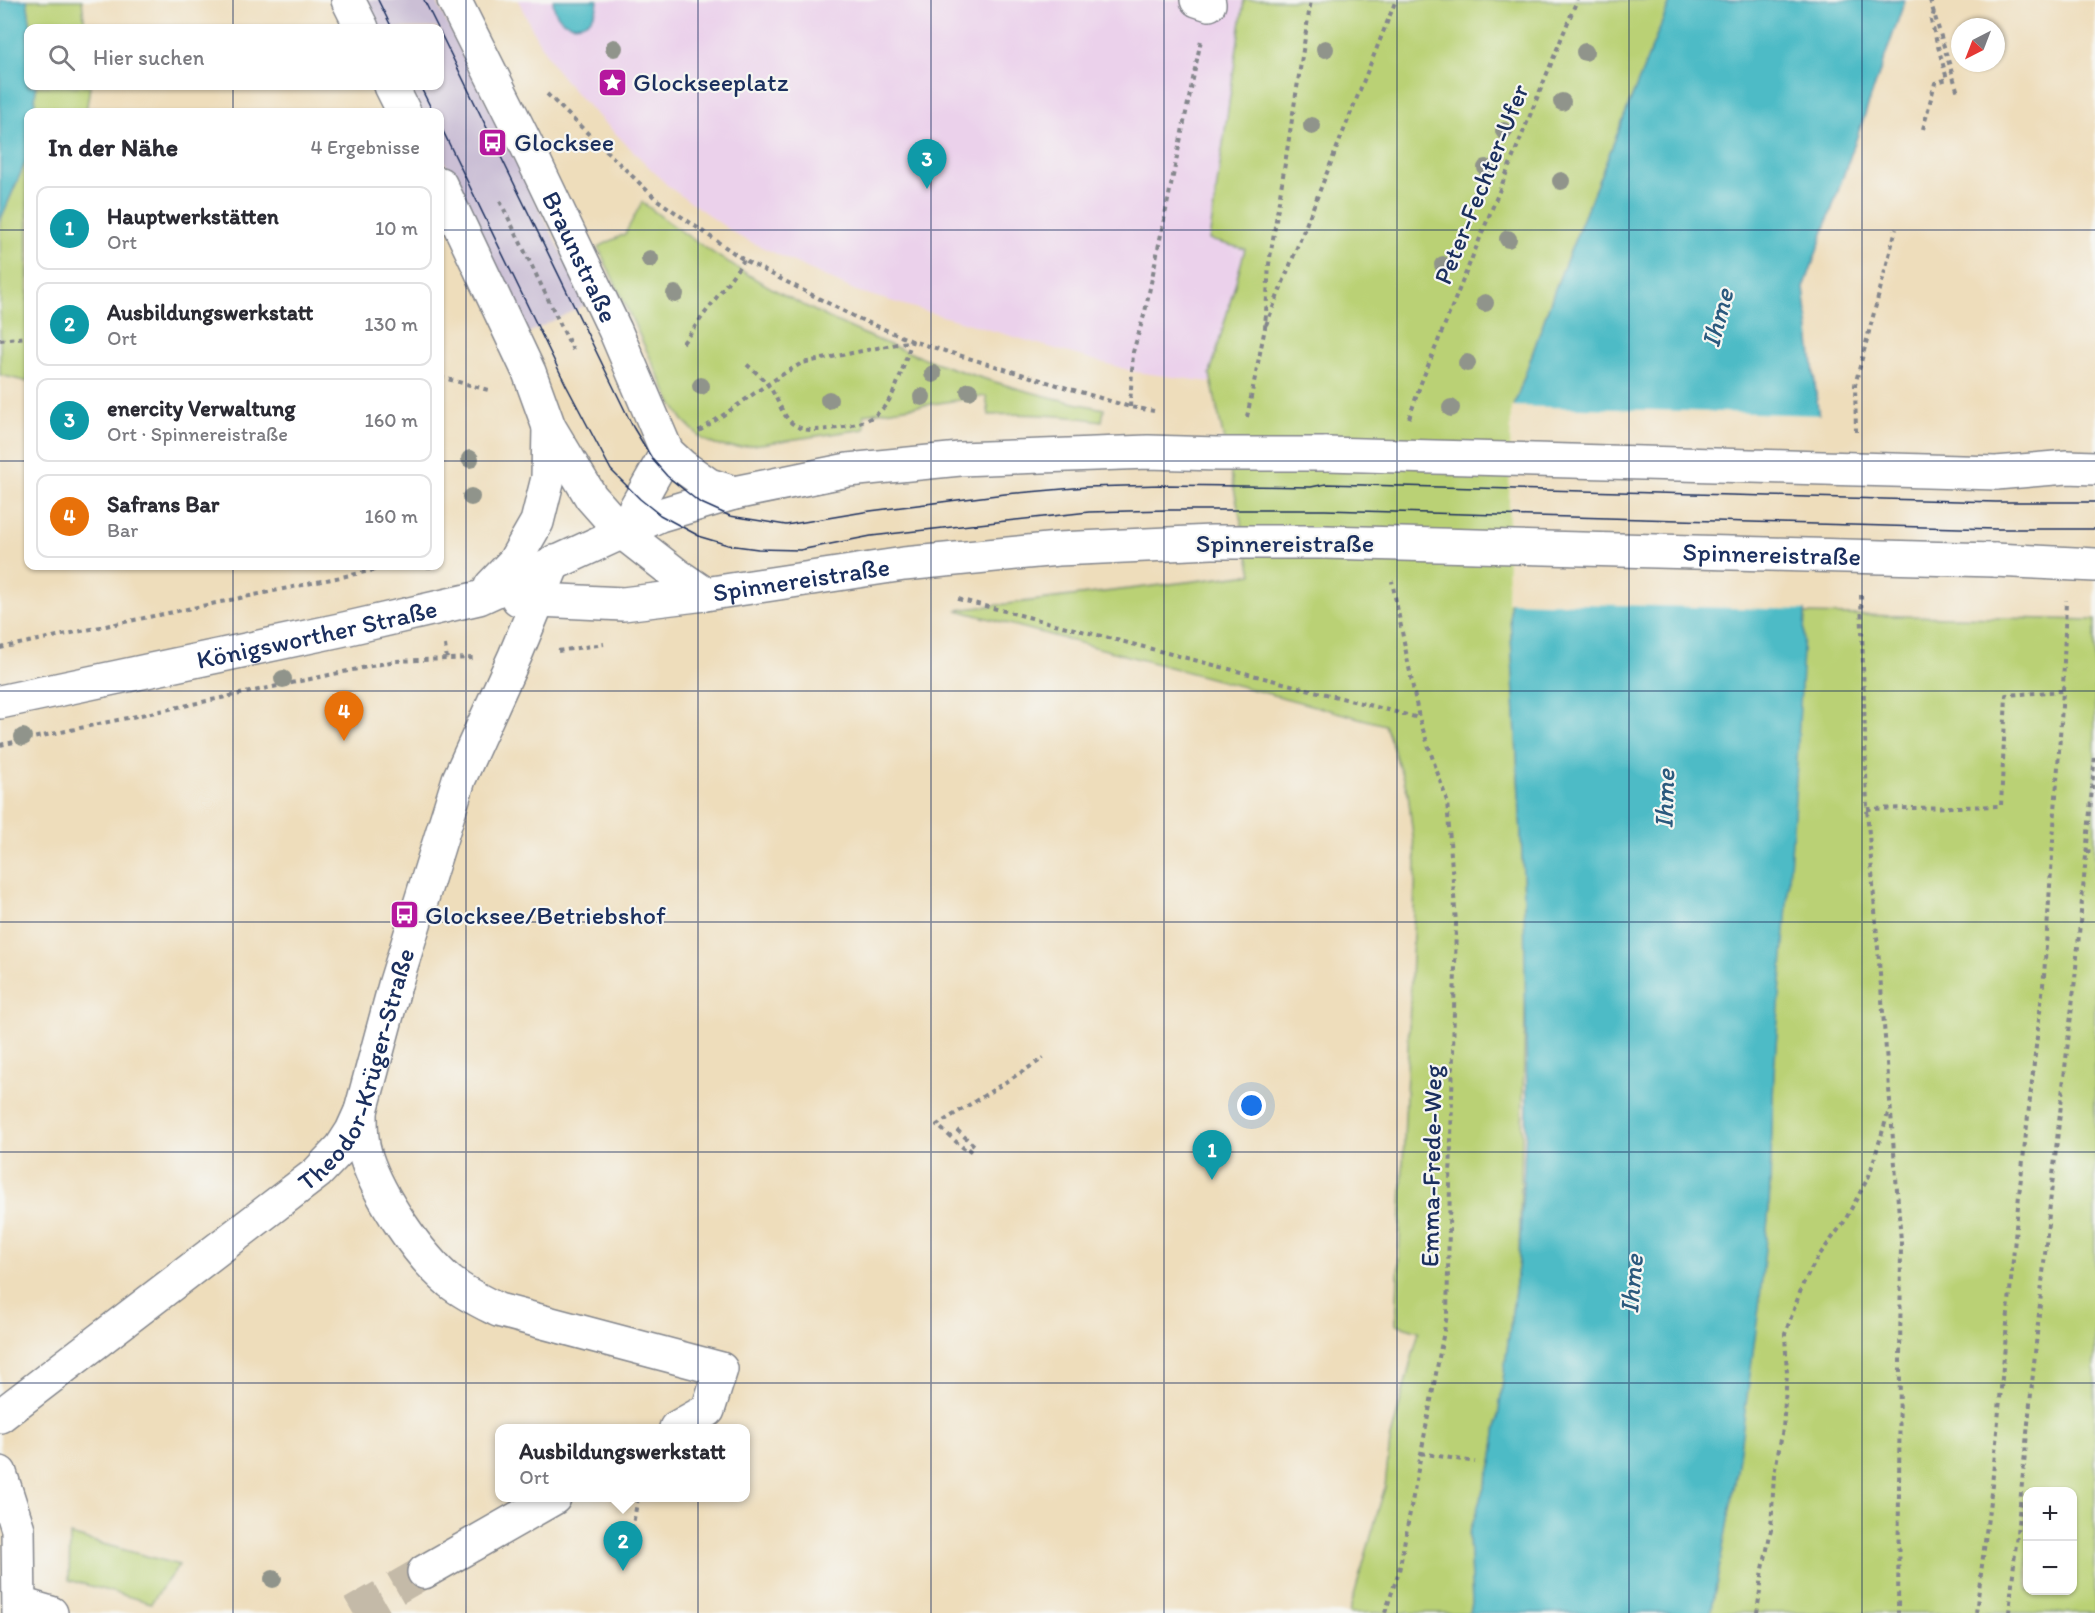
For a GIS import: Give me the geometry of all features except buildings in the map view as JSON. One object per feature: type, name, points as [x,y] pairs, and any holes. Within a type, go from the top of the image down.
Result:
[{"type":"street","points":[[348,0],[360,24]]},
{"type":"street","name":"Braunstraße","points":[[454,0],[615,330],[667,452],[709,485],[734,493]]},
{"type":"street","points":[[393,90],[402,108]]},
{"type":"street","points":[[444,192],[529,372],[549,427],[591,496],[622,532],[705,594]]},
{"type":"street","points":[[479,598],[514,562],[537,522],[548,478],[549,427]]},
{"type":"street","points":[[622,532],[667,452]]},
{"type":"street","points":[[622,532],[660,515],[734,493],[848,470],[960,459],[1148,452],[1327,454],[1996,473],[2095,468]]},
{"type":"street","name":"Königsworther Straße","points":[[0,702],[479,598],[622,532]]},
{"type":"street","name":"Spinnereistraße","points":[[479,598],[623,604],[904,564],[1058,549],[1212,542],[1325,542],[1994,560],[2095,565]]},
{"type":"street","name":"Theodor-Krüger-Straße","points":[[0,1416],[317,1173],[341,1148],[361,1111],[395,985],[447,815],[474,744],[515,656],[554,562]]},
{"type":"street","points":[[361,1111],[362,1137],[366,1157],[378,1186],[415,1243],[450,1282],[465,1293],[498,1310],[721,1370],[708,1410],[683,1424]]},
{"type":"street","points":[[0,1473],[18,1529],[20,1608],[51,1613]]},
{"type":"street","points":[[424,1572],[545,1502]]},
{"type":"path","points":[[1245,426],[1265,328],[1269,264],[1311,0]]},
{"type":"path","points":[[1265,328],[1396,0]]},
{"type":"path","name":"Peter-Fechter-Ufer","points":[[1421,383],[1577,0]]},
{"type":"path","points":[[1930,0],[1958,93]]},
{"type":"path","points":[[1130,407],[1133,352],[1145,312],[1204,1]]},
{"type":"path","points":[[1923,129],[1935,83],[1947,79],[1931,21],[1934,12]]},
{"type":"path","points":[[557,106],[656,199],[744,260],[855,317],[912,341],[1130,407],[1164,413]]},
{"type":"path","points":[[500,201],[573,350]]},
{"type":"path","points":[[1857,443],[1855,385],[1896,229]]},
{"type":"path","points":[[682,344],[744,260]]},
{"type":"path","points":[[0,340],[24,337]]},
{"type":"path","points":[[719,418],[802,363],[912,341]]},
{"type":"path","points":[[746,363],[768,385],[788,419],[795,426],[810,430],[858,425],[873,418],[884,409],[892,396],[912,341]]},
{"type":"path","points":[[444,378],[492,391]]},
{"type":"path","points":[[0,648],[375,570]]},
{"type":"path","points":[[1861,595],[1867,809],[1901,1241],[1898,1613]]},
{"type":"path","points":[[952,597],[1419,718]]},
{"type":"path","points":[[1976,1613],[1992,1485],[2019,1195],[2044,976],[2063,692],[2066,597]]},
{"type":"path","name":"Emma-Frede-Weg","points":[[1385,1613],[1399,1571],[1447,1315],[1456,923],[1447,801],[1419,718],[1398,610]]},
{"type":"path","points":[[0,746],[395,661],[515,656],[608,643]]},
{"type":"path","points":[[1867,809],[2001,806],[2006,695],[2063,692]]},
{"type":"path","points":[[2009,1613],[2075,979],[2095,754]]},
{"type":"path","points":[[2086,851],[2095,852]]},
{"type":"path","points":[[957,1130],[974,1145],[968,1152],[937,1125],[1044,1058]]},
{"type":"path","points":[[1757,1613],[1771,1530],[1774,1474],[1783,1429],[1787,1374],[1785,1334],[1803,1284],[1818,1257],[1844,1222],[1869,1176],[1891,1106]]},
{"type":"path","points":[[1421,1452],[1475,1462]]},
{"type":"path","points":[[627,1556],[637,1502]]},
{"type":"shaded area","points":[[364,0],[436,0],[587,304],[528,333],[444,161],[444,108],[418,108],[408,90],[444,90],[444,24],[376,24]]},
{"type":"shaded area","points":[[518,0],[1244,0],[1209,240],[1245,249],[1213,360],[1216,361],[1210,382],[1135,372],[856,291],[738,236],[669,187],[578,96],[555,68],[536,37]]},
{"type":"green space","points":[[27,0],[82,0],[85,24],[30,24]]},
{"type":"green space","points":[[1244,0],[1671,0],[1555,289],[1514,406],[1510,615],[1526,975],[1519,1259],[1492,1463],[1469,1534],[1472,1603],[1470,1613],[1349,1613],[1385,1487],[1390,1441],[1419,1331],[1396,1324],[1416,864],[1408,793],[1385,725],[957,610],[1252,574],[1210,374],[1245,249],[1209,240]]},
{"type":"green space","points":[[36,90],[89,90],[87,108],[34,108]]},
{"type":"green space","points":[[24,165],[24,381],[0,375],[0,221]]},
{"type":"green space","points":[[642,202],[693,240],[747,274],[803,305],[920,357],[980,378],[1104,409],[1102,421],[1046,415],[989,415],[986,396],[864,414],[865,429],[739,447],[715,445],[702,439],[683,420],[671,402],[598,247],[625,234]]},
{"type":"green space","points":[[1805,614],[2095,620],[2095,1613],[1711,1613],[1737,1471],[1769,1209],[1774,1072]]},
{"type":"green space","points":[[70,1535],[179,1565],[151,1603],[69,1580]]},
{"type":"water","points":[[0,0],[27,0],[30,24],[24,24],[24,90],[36,90],[34,108],[24,108],[24,165],[0,221]]},
{"type":"water","points":[[553,0],[598,0],[596,11],[591,19],[576,25],[560,19],[555,11]]},
{"type":"water","name":"Ihme","points":[[1671,0],[1905,0],[1804,288],[1819,418],[1794,815],[1774,1072],[1769,1209],[1759,1308],[1737,1471],[1711,1613],[1470,1613],[1472,1603],[1469,1534],[1492,1463],[1519,1260],[1527,1109],[1524,895],[1510,615],[1514,406],[1555,289]]},
{"type":"pier","points":[[1511,406],[1822,415],[1808,610],[1507,602]]},
{"type":"tunnel","points":[[353,1613],[424,1572]]},
{"type":"tram line","points":[[378,0],[390,24]]},
{"type":"tram line","points":[[424,0],[436,24]]},
{"type":"tram line","points":[[444,40],[633,427],[653,460],[667,476],[699,502],[730,516],[786,525],[870,511],[1005,494],[1086,487],[1162,485],[1311,487],[1326,484],[1996,502],[2095,502]]},
{"type":"tram line","points":[[422,90],[431,108]]},
{"type":"tram line","points":[[444,133],[566,385],[611,470],[660,515],[701,537],[728,545],[758,549],[800,550],[871,536],[1006,521],[1089,512],[1167,510],[1325,510],[1995,529],[2095,529]]},
{"type":"place","name":"Glockseeplatz","points":[[612,82]]},
{"type":"place","name":"Glocksee","points":[[493,142]]},
{"type":"place","name":"enercity Verwaltung","points":[[927,189]]},
{"type":"place","name":"Safrans Bar","points":[[344,741]]},
{"type":"place","name":"Glocksee/Betriebshof","points":[[404,915]]},
{"type":"place","name":"Hauptwerkstätten","points":[[1212,1180]]},
{"type":"place","name":"Ausbildungswerkstatt","points":[[623,1571]]}]
